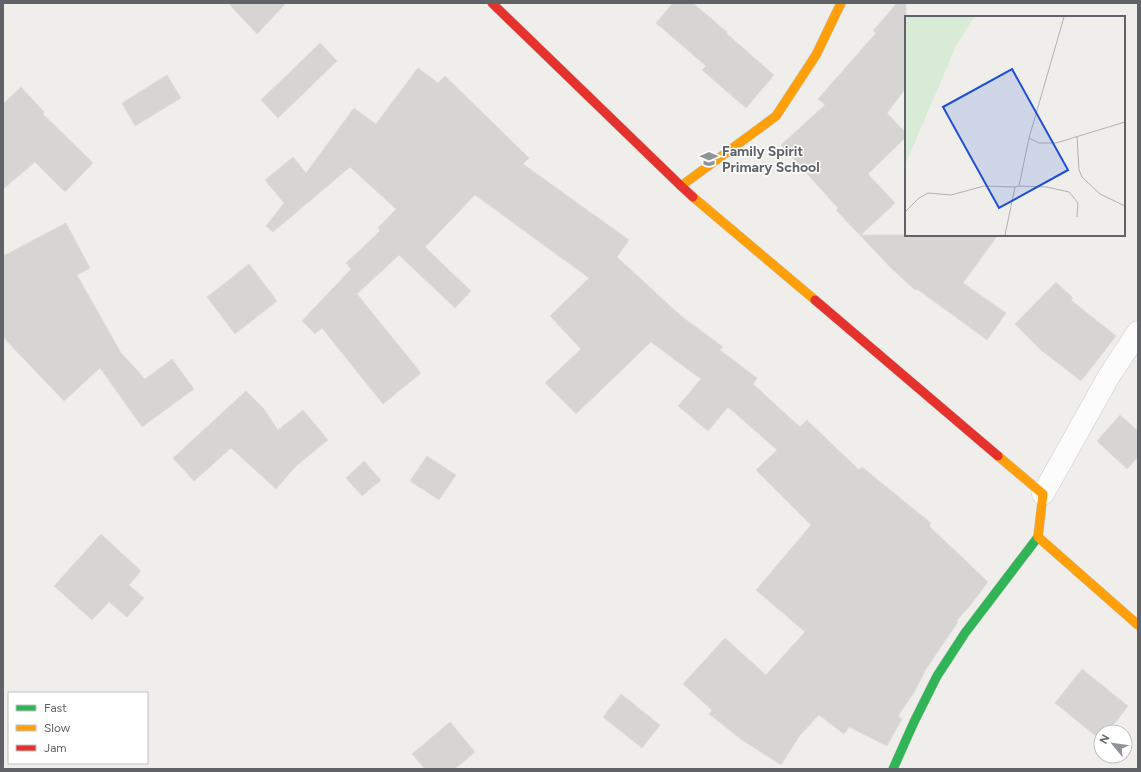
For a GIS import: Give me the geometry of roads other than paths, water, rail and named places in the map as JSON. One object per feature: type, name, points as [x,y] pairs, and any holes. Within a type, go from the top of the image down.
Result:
[{"type":"street","points":[[492,3],[681,186],[1044,494]]},
{"type":"street","points":[[681,186],[776,116],[816,55],[841,3]]},
{"type":"street","points":[[893,769],[937,676],[965,633],[1038,537],[1044,494],[1109,376],[1138,332]]},
{"type":"street","points":[[1038,537],[1138,625]]},
{"type":"place","name":"Family Spirit Primary School","points":[[709,159]]}]
